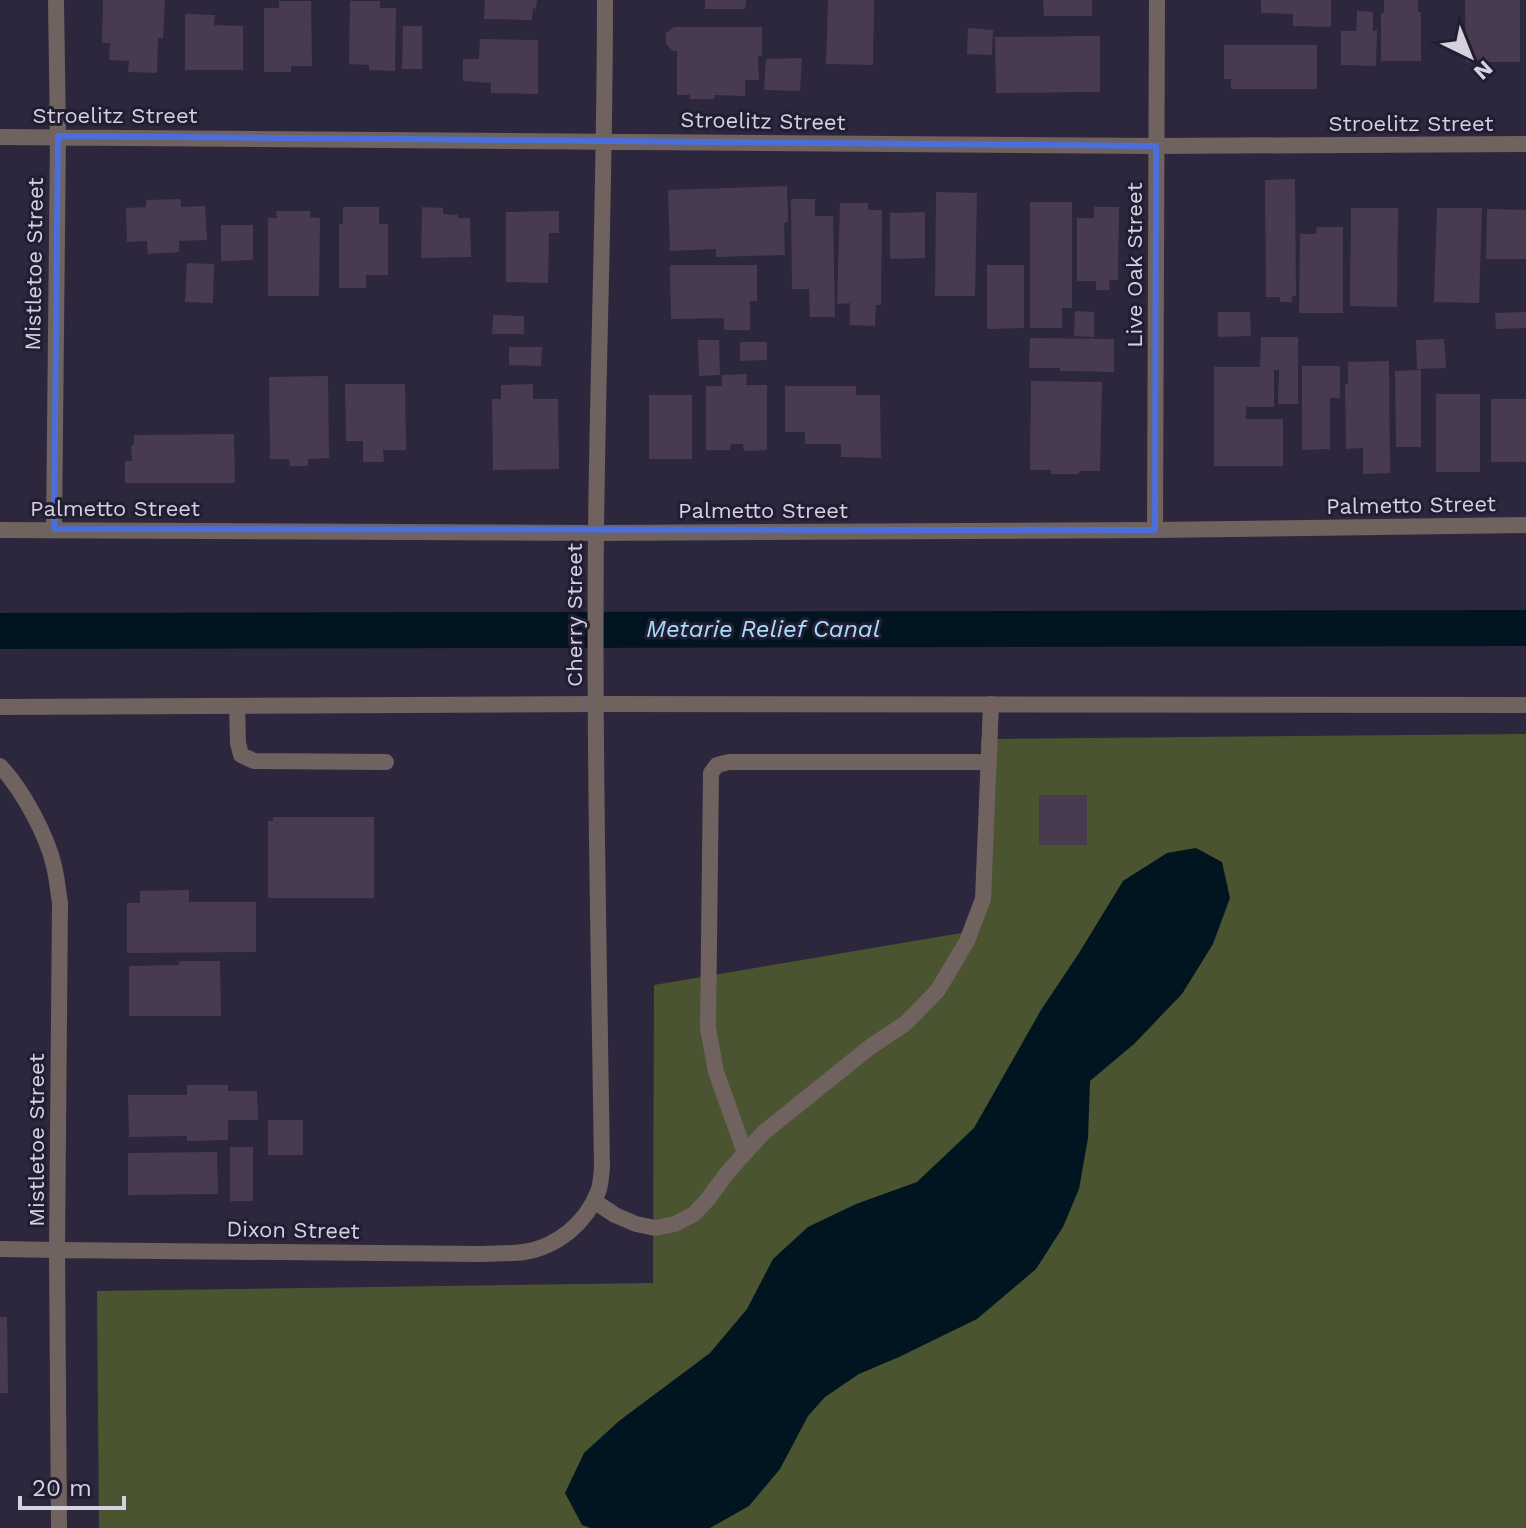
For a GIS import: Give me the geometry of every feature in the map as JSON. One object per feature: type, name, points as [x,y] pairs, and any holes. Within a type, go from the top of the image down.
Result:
[{"type":"street","name":"Mistletoe Street","points":[[54,529],[58,136],[56,0]]},
{"type":"street","name":"Cherry Street","points":[[578,1224],[599,1190],[602,1168],[596,533],[605,0]]},
{"type":"street","name":"Live Oak Street","points":[[1155,530],[1157,0]]},
{"type":"street","name":"Stroelitz Street","points":[[0,137],[1156,146],[1526,144]]},
{"type":"street","points":[[0,522],[54,529]]},
{"type":"street","name":"Palmetto Street","points":[[0,530],[596,533],[1526,525]]},
{"type":"street","points":[[594,1201],[615,1215],[655,1228],[675,1224],[694,1214],[763,1133],[870,1047],[906,1023],[938,990],[967,941],[983,899],[991,704]]},
{"type":"street","points":[[0,707],[1526,705]]},
{"type":"street","points":[[237,706],[241,755],[254,761],[386,762]]},
{"type":"street","points":[[745,1153],[716,1072],[708,1028],[711,773],[717,765],[729,762],[988,762]]},
{"type":"street","name":"Mistletoe Street","points":[[0,766],[35,818],[53,863],[60,903],[57,1250],[59,1528]]},
{"type":"street","name":"Dixon Street","points":[[0,1249],[480,1254],[525,1252],[559,1239],[578,1224]]},
{"type":"highlighted area","points":[[58,136],[1156,146],[1155,530],[54,529]]},
{"type":"green space","points":[[1526,734],[1526,1528],[99,1528],[97,1291],[653,1283],[654,985],[979,930],[981,739]]},
{"type":"water","points":[[1196,848],[1222,862],[1230,898],[1213,944],[1182,994],[1134,1044],[1090,1081],[1088,1138],[1079,1189],[1063,1227],[1036,1269],[977,1319],[859,1374],[825,1397],[808,1416],[780,1469],[749,1506],[710,1528],[590,1528],[582,1525],[565,1493],[584,1453],[619,1421],[710,1353],[747,1309],[773,1259],[808,1227],[856,1204],[917,1182],[974,1128],[1041,1010],[1123,881],[1167,853]]},
{"type":"building","points":[[103,0],[165,0],[163,38],[158,38],[157,73],[128,72],[129,61],[109,60],[110,43],[102,43]]},
{"type":"building","points":[[485,0],[537,0],[532,20],[484,19]]},
{"type":"building","points":[[705,0],[746,0],[745,9],[705,9]]},
{"type":"building","points":[[828,0],[874,0],[873,65],[826,64]]},
{"type":"building","points":[[1043,0],[1092,0],[1092,16],[1044,16]]},
{"type":"building","points":[[1261,0],[1331,0],[1331,27],[1293,26],[1293,14],[1261,13]]},
{"type":"building","points":[[1384,0],[1418,0],[1418,12],[1421,12],[1421,61],[1381,61]]},
{"type":"building","points":[[1465,0],[1520,0],[1520,62],[1466,62]]},
{"type":"building","points":[[279,1],[311,1],[312,66],[291,66],[291,72],[264,72],[264,8],[279,8]]},
{"type":"building","points":[[350,1],[380,1],[380,8],[396,8],[395,71],[369,70],[369,65],[349,64]]},
{"type":"building","points":[[1357,11],[1373,12],[1373,31],[1377,30],[1376,66],[1341,65],[1341,31],[1356,31]]},
{"type":"building","points":[[185,14],[215,15],[214,25],[243,26],[243,70],[185,70]]},
{"type":"building","points":[[403,26],[422,26],[422,69],[402,69]]},
{"type":"building","points":[[674,27],[762,27],[759,80],[745,80],[745,96],[714,95],[714,99],[690,99],[690,95],[677,95],[677,51],[666,44],[666,33]]},
{"type":"building","points":[[968,28],[993,30],[992,55],[967,54]]},
{"type":"building","points":[[1100,36],[1100,92],[996,93],[995,37]]},
{"type":"building","points":[[480,39],[538,40],[538,94],[491,93],[491,83],[463,81],[463,59],[479,59]]},
{"type":"building","points":[[1224,45],[1317,45],[1317,89],[1231,89],[1231,79],[1224,79]]},
{"type":"building","points":[[802,58],[800,91],[764,90],[766,59]]},
{"type":"building","points":[[1295,179],[1296,296],[1292,296],[1292,302],[1280,302],[1280,297],[1266,297],[1265,180]]},
{"type":"building","points":[[787,186],[785,255],[716,257],[716,249],[670,251],[668,190]]},
{"type":"building","points":[[936,192],[977,193],[975,296],[935,296]]},
{"type":"building","points":[[181,199],[181,207],[205,206],[207,240],[179,241],[179,252],[148,254],[147,241],[127,242],[126,208],[146,207],[146,200]]},
{"type":"building","points":[[791,199],[815,199],[815,216],[833,216],[835,317],[810,317],[809,289],[792,289]]},
{"type":"building","points":[[1030,202],[1072,202],[1072,308],[1062,308],[1062,328],[1030,328]]},
{"type":"building","points":[[840,203],[868,203],[868,210],[882,210],[881,305],[876,305],[875,326],[850,325],[850,303],[837,304]]},
{"type":"building","points":[[343,207],[379,207],[379,224],[388,224],[388,275],[366,275],[366,288],[339,288],[339,224],[343,224]]},
{"type":"building","points":[[422,207],[443,208],[443,214],[470,218],[471,257],[421,258]]},
{"type":"building","points":[[1094,207],[1119,207],[1118,280],[1109,280],[1110,290],[1096,290],[1096,281],[1077,281],[1077,218],[1094,218]]},
{"type":"building","points":[[1351,208],[1398,208],[1397,307],[1350,306]]},
{"type":"building","points":[[1437,208],[1482,208],[1479,303],[1434,302]]},
{"type":"building","points":[[1487,209],[1526,210],[1526,259],[1486,259]]},
{"type":"building","points":[[276,211],[310,211],[310,217],[320,218],[319,296],[268,296],[268,218],[277,218]]},
{"type":"building","points":[[559,211],[559,233],[549,233],[548,283],[506,282],[506,212]]},
{"type":"building","points":[[925,212],[925,258],[890,259],[890,213]]},
{"type":"building","points":[[221,225],[253,225],[253,260],[221,261]]},
{"type":"building","points":[[1317,227],[1343,227],[1343,313],[1299,313],[1300,234],[1316,234]]},
{"type":"building","points":[[187,263],[214,264],[213,303],[185,302]]},
{"type":"building","points":[[670,265],[757,265],[757,301],[750,301],[750,330],[724,330],[724,318],[671,319]]},
{"type":"building","points":[[987,265],[1024,265],[1024,328],[987,329]]},
{"type":"building","points":[[1075,311],[1094,312],[1094,337],[1074,336]]},
{"type":"building","points":[[1218,312],[1250,312],[1251,336],[1218,337]]},
{"type":"building","points":[[1526,312],[1526,328],[1496,329],[1495,313]]},
{"type":"building","points":[[493,315],[524,316],[524,334],[492,334]]},
{"type":"building","points":[[1261,337],[1298,337],[1298,404],[1278,404],[1279,370],[1274,370],[1274,407],[1246,407],[1246,419],[1283,419],[1283,466],[1214,466],[1214,367],[1260,367]]},
{"type":"building","points":[[1030,338],[1114,339],[1114,372],[1029,368]]},
{"type":"building","points":[[1444,339],[1446,368],[1417,369],[1416,340]]},
{"type":"building","points":[[698,340],[719,340],[720,375],[699,376]]},
{"type":"building","points":[[740,342],[767,342],[767,360],[740,361]]},
{"type":"building","points":[[509,347],[542,347],[541,366],[509,365]]},
{"type":"building","points":[[1389,361],[1390,473],[1363,474],[1363,448],[1346,449],[1345,384],[1348,383],[1348,362]]},
{"type":"building","points":[[1302,366],[1340,366],[1340,398],[1330,398],[1330,449],[1302,450]]},
{"type":"building","points":[[1421,370],[1421,447],[1396,447],[1395,371]]},
{"type":"building","points":[[747,374],[746,385],[767,385],[767,450],[744,451],[743,444],[731,444],[730,450],[706,450],[706,386],[722,386],[722,375]]},
{"type":"building","points":[[328,376],[329,458],[308,459],[308,466],[290,466],[289,459],[270,459],[269,377]]},
{"type":"building","points":[[1031,381],[1102,382],[1100,471],[1051,474],[1051,470],[1030,470]]},
{"type":"building","points":[[345,384],[405,384],[406,450],[383,450],[384,462],[363,462],[363,441],[346,441]]},
{"type":"building","points":[[533,384],[533,399],[558,399],[559,469],[493,470],[492,399],[501,399],[501,385]]},
{"type":"building","points":[[785,386],[856,386],[856,395],[880,395],[881,458],[841,457],[841,444],[805,444],[805,432],[785,432]]},
{"type":"building","points":[[1436,394],[1480,394],[1480,472],[1436,472]]},
{"type":"building","points":[[649,395],[692,395],[692,459],[649,459]]},
{"type":"building","points":[[1491,399],[1526,399],[1526,462],[1491,462]]},
{"type":"building","points":[[234,434],[235,483],[125,483],[125,461],[132,461],[134,435]]},
{"type":"building","points":[[1039,795],[1087,795],[1087,845],[1039,845]]},
{"type":"building","points":[[273,817],[374,817],[374,898],[268,898],[268,821],[273,821]]},
{"type":"building","points":[[189,890],[189,902],[256,902],[256,952],[127,953],[127,903],[140,903],[140,891]]},
{"type":"building","points":[[179,961],[220,961],[221,1016],[129,1016],[129,966],[179,965]]},
{"type":"building","points":[[187,1085],[228,1085],[228,1091],[257,1091],[258,1120],[228,1120],[228,1140],[187,1141],[187,1136],[129,1137],[128,1095],[187,1095]]},
{"type":"building","points":[[268,1120],[303,1120],[303,1155],[268,1155]]},
{"type":"building","points":[[230,1147],[253,1147],[253,1201],[230,1201]]},
{"type":"building","points":[[217,1152],[218,1194],[128,1195],[128,1153]]},
{"type":"building","points":[[0,1317],[7,1317],[8,1393],[0,1393]]},
{"type":"waterway","name":"Metarie Relief Canal","points":[[0,631],[1526,628]]}]
